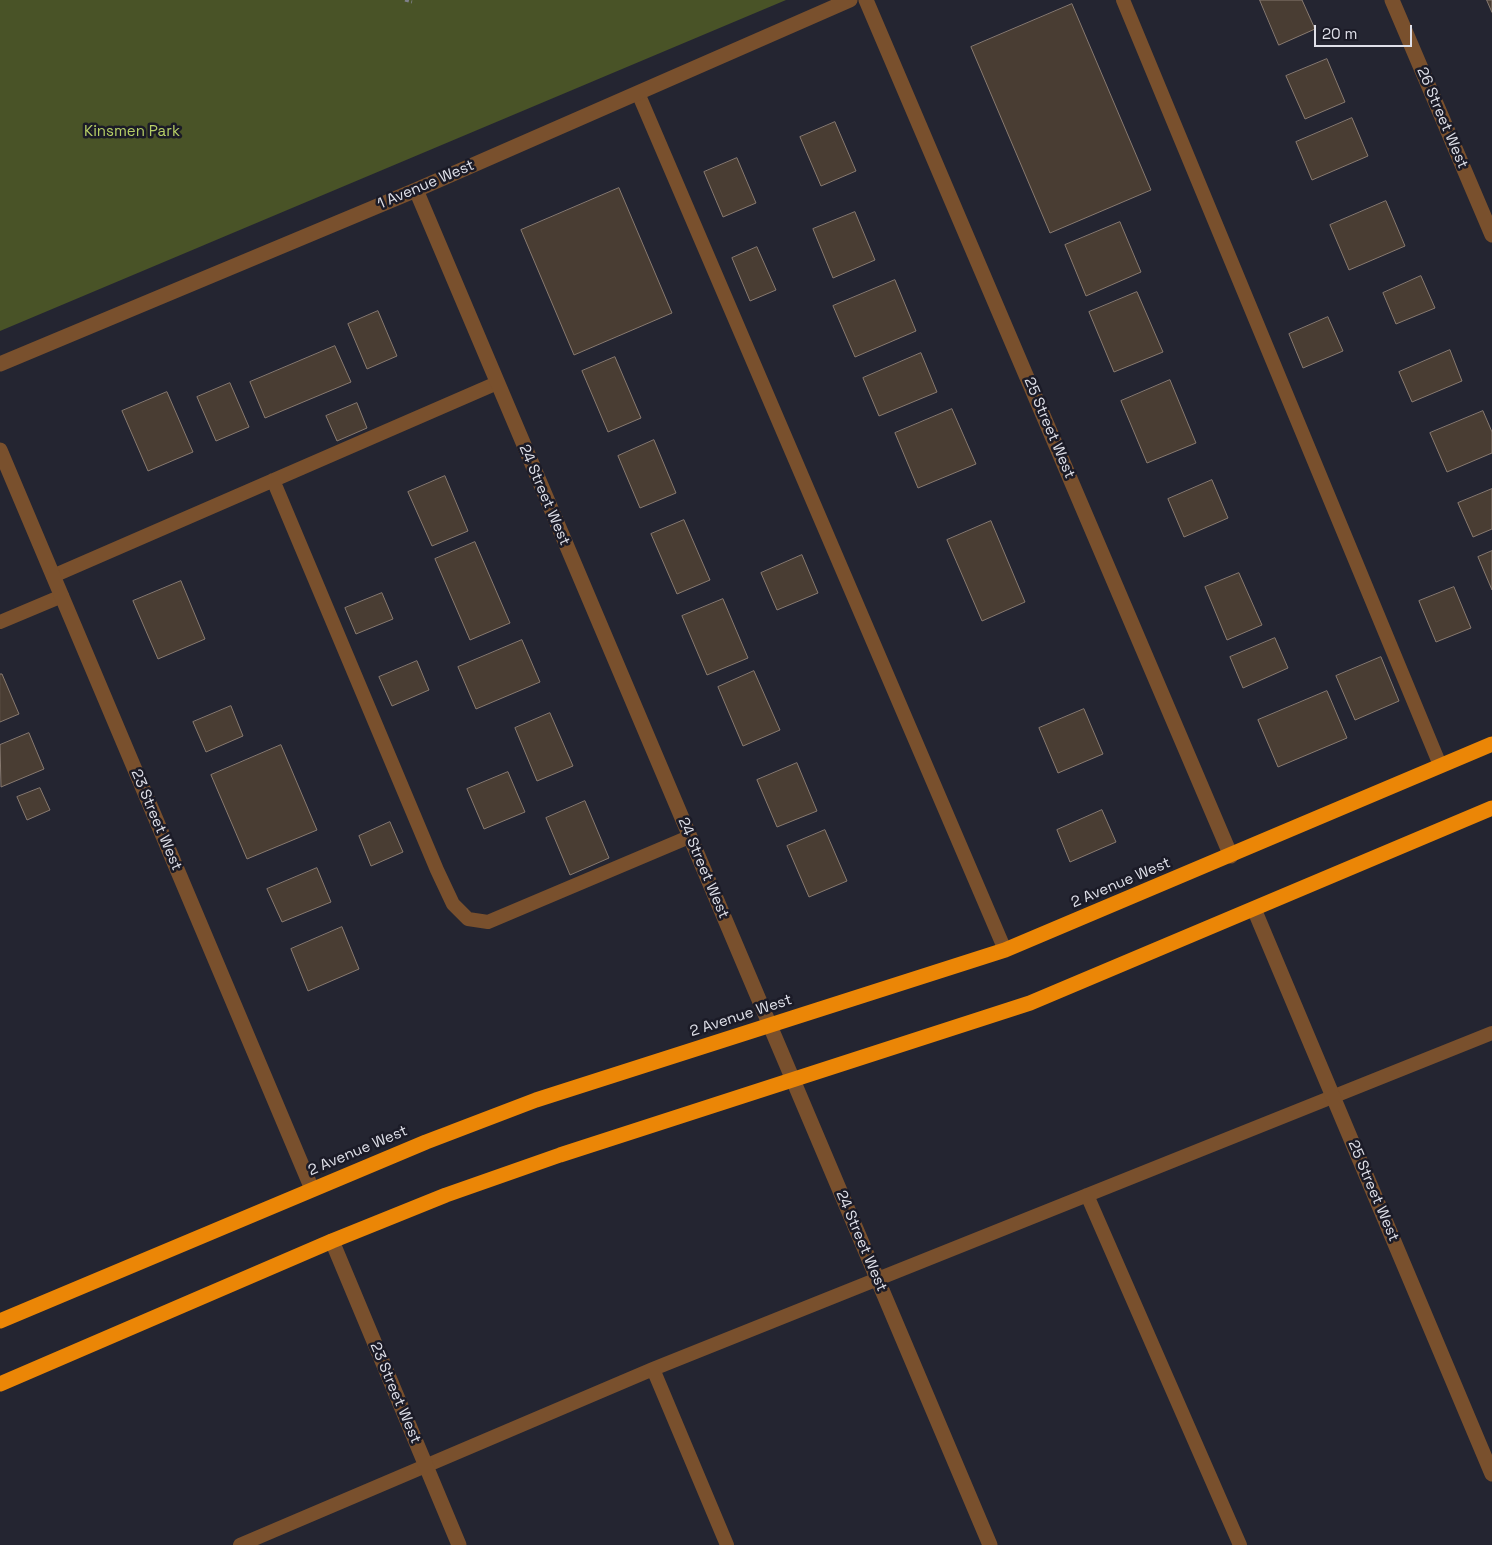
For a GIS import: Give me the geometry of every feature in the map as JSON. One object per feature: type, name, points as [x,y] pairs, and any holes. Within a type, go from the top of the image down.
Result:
[{"type":"highway","name":"2 Avenue West","points":[[0,1321],[312,1189],[536,1100],[1005,950],[1492,744]]},
{"type":"highway","points":[[0,1384],[332,1240],[446,1195],[792,1079],[1030,1003],[1492,808]]},
{"type":"street","name":"1 Avenue West","points":[[0,364],[416,190],[850,0]]},
{"type":"street","name":"25 Street West","points":[[866,0],[1231,856]]},
{"type":"street","name":"26 Street West","points":[[1392,0],[1492,235]]},
{"type":"street","name":"24 Street West","points":[[416,190],[990,1545]]},
{"type":"street","name":"23 Street West","points":[[0,450],[312,1189]]},
{"type":"street","name":"25 Street West","points":[[1254,909],[1492,1474]]},
{"type":"street","name":"23 Street West","points":[[332,1240],[460,1545]]},
{"type":"lane","points":[[1123,0],[1440,766]]},
{"type":"lane","points":[[638,93],[1005,950]]},
{"type":"lane","points":[[53,576],[497,383]]},
{"type":"lane","points":[[273,480],[436,870],[453,904],[468,919],[488,922],[690,837]]},
{"type":"lane","points":[[0,622],[62,596]]},
{"type":"lane","points":[[240,1545],[653,1369],[878,1281],[1492,1033]]},
{"type":"lane","points":[[1087,1195],[1240,1545]]},
{"type":"lane","points":[[653,1369],[727,1545]]},
{"type":"path","points":[[405,0],[412,2]]},
{"type":"green space","name":"Kinsmen Park","points":[[0,0],[786,0],[0,331]]},
{"type":"building","points":[[1260,0],[1302,0],[1315,29],[1279,45]]},
{"type":"building","points":[[1487,0],[1492,0],[1492,12]]},
{"type":"building","points":[[1072,4],[1151,190],[1050,233],[971,47]]},
{"type":"building","points":[[1327,59],[1345,102],[1305,119],[1286,76]]},
{"type":"building","points":[[1352,118],[1368,156],[1312,180],[1296,142]]},
{"type":"building","points":[[835,122],[856,171],[821,186],[800,137]]},
{"type":"building","points":[[737,158],[756,203],[723,217],[704,172]]},
{"type":"building","points":[[619,188],[672,313],[574,355],[521,230]]},
{"type":"building","points":[[1386,201],[1405,246],[1349,270],[1330,225]]},
{"type":"building","points":[[855,212],[875,260],[833,278],[813,229]]},
{"type":"building","points":[[1120,222],[1141,272],[1086,296],[1065,245]]},
{"type":"building","points":[[757,247],[776,290],[750,301],[732,258]]},
{"type":"building","points":[[1421,276],[1435,308],[1396,324],[1383,293]]},
{"type":"building","points":[[895,280],[916,331],[855,357],[833,306]]},
{"type":"building","points":[[1137,292],[1163,352],[1114,372],[1089,312]]},
{"type":"building","points":[[378,311],[397,356],[367,369],[348,324]]},
{"type":"building","points":[[1328,317],[1343,351],[1303,368],[1289,334]]},
{"type":"building","points":[[335,346],[351,382],[265,418],[250,382]]},
{"type":"building","points":[[1450,350],[1462,381],[1412,402],[1399,372]]},
{"type":"building","points":[[921,353],[937,392],[879,416],[863,378]]},
{"type":"building","points":[[615,357],[641,418],[608,432],[582,371]]},
{"type":"building","points":[[1170,380],[1196,443],[1147,463],[1121,401]]},
{"type":"building","points":[[230,383],[249,427],[216,441],[197,397]]},
{"type":"building","points":[[167,392],[193,452],[148,471],[122,411]]},
{"type":"building","points":[[357,403],[367,428],[337,441],[326,416]]},
{"type":"building","points":[[952,409],[976,464],[918,488],[895,433]]},
{"type":"building","points":[[1483,411],[1492,432],[1492,453],[1447,472],[1430,433]]},
{"type":"building","points":[[654,440],[676,493],[640,508],[618,456]]},
{"type":"building","points":[[445,476],[468,531],[432,546],[408,492]]},
{"type":"building","points":[[1212,480],[1228,518],[1184,537],[1168,499]]},
{"type":"building","points":[[1492,489],[1492,529],[1473,537],[1458,503]]},
{"type":"building","points":[[684,520],[710,580],[677,594],[651,534]]},
{"type":"building","points":[[991,521],[1025,602],[982,621],[947,540]]},
{"type":"building","points":[[475,542],[510,623],[470,640],[435,559]]},
{"type":"building","points":[[1492,551],[1492,590],[1478,557]]},
{"type":"building","points":[[802,555],[818,593],[777,610],[761,573]]},
{"type":"building","points":[[1239,573],[1262,625],[1227,640],[1205,587]]},
{"type":"building","points":[[181,581],[205,639],[158,659],[133,601]]},
{"type":"building","points":[[1454,587],[1471,628],[1436,642],[1419,601]]},
{"type":"building","points":[[382,593],[393,619],[356,634],[345,608]]},
{"type":"building","points":[[723,599],[748,658],[707,675],[682,616]]},
{"type":"building","points":[[1275,638],[1288,668],[1243,688],[1230,657]]},
{"type":"building","points":[[522,640],[540,682],[476,709],[458,667]]},
{"type":"building","points":[[1381,657],[1399,701],[1355,720],[1336,676]]},
{"type":"building","points":[[417,661],[429,690],[392,706],[379,677]]},
{"type":"building","points":[[754,671],[780,730],[743,746],[718,687]]},
{"type":"building","points":[[0,674],[2,674],[19,714],[0,722]]},
{"type":"building","points":[[1327,691],[1347,738],[1278,767],[1258,720]]},
{"type":"building","points":[[231,706],[243,736],[206,752],[193,722]]},
{"type":"building","points":[[1084,709],[1103,754],[1058,773],[1039,728]]},
{"type":"building","points":[[550,713],[573,766],[537,781],[515,728]]},
{"type":"building","points":[[29,733],[44,769],[1,787],[0,745]]},
{"type":"building","points":[[281,745],[317,830],[247,859],[211,775]]},
{"type":"building","points":[[797,763],[817,811],[777,827],[757,780]]},
{"type":"building","points":[[508,772],[525,812],[484,829],[467,789]]},
{"type":"building","points":[[40,788],[50,810],[27,820],[17,797]]},
{"type":"building","points":[[585,801],[609,858],[570,875],[546,818]]},
{"type":"building","points":[[1102,810],[1116,842],[1070,862],[1057,830]]},
{"type":"building","points":[[390,822],[403,852],[371,866],[359,836]]},
{"type":"building","points":[[825,830],[847,881],[809,897],[787,846]]},
{"type":"building","points":[[317,868],[331,902],[282,922],[267,889]]},
{"type":"building","points":[[342,927],[359,969],[308,991],[291,949]]}]
